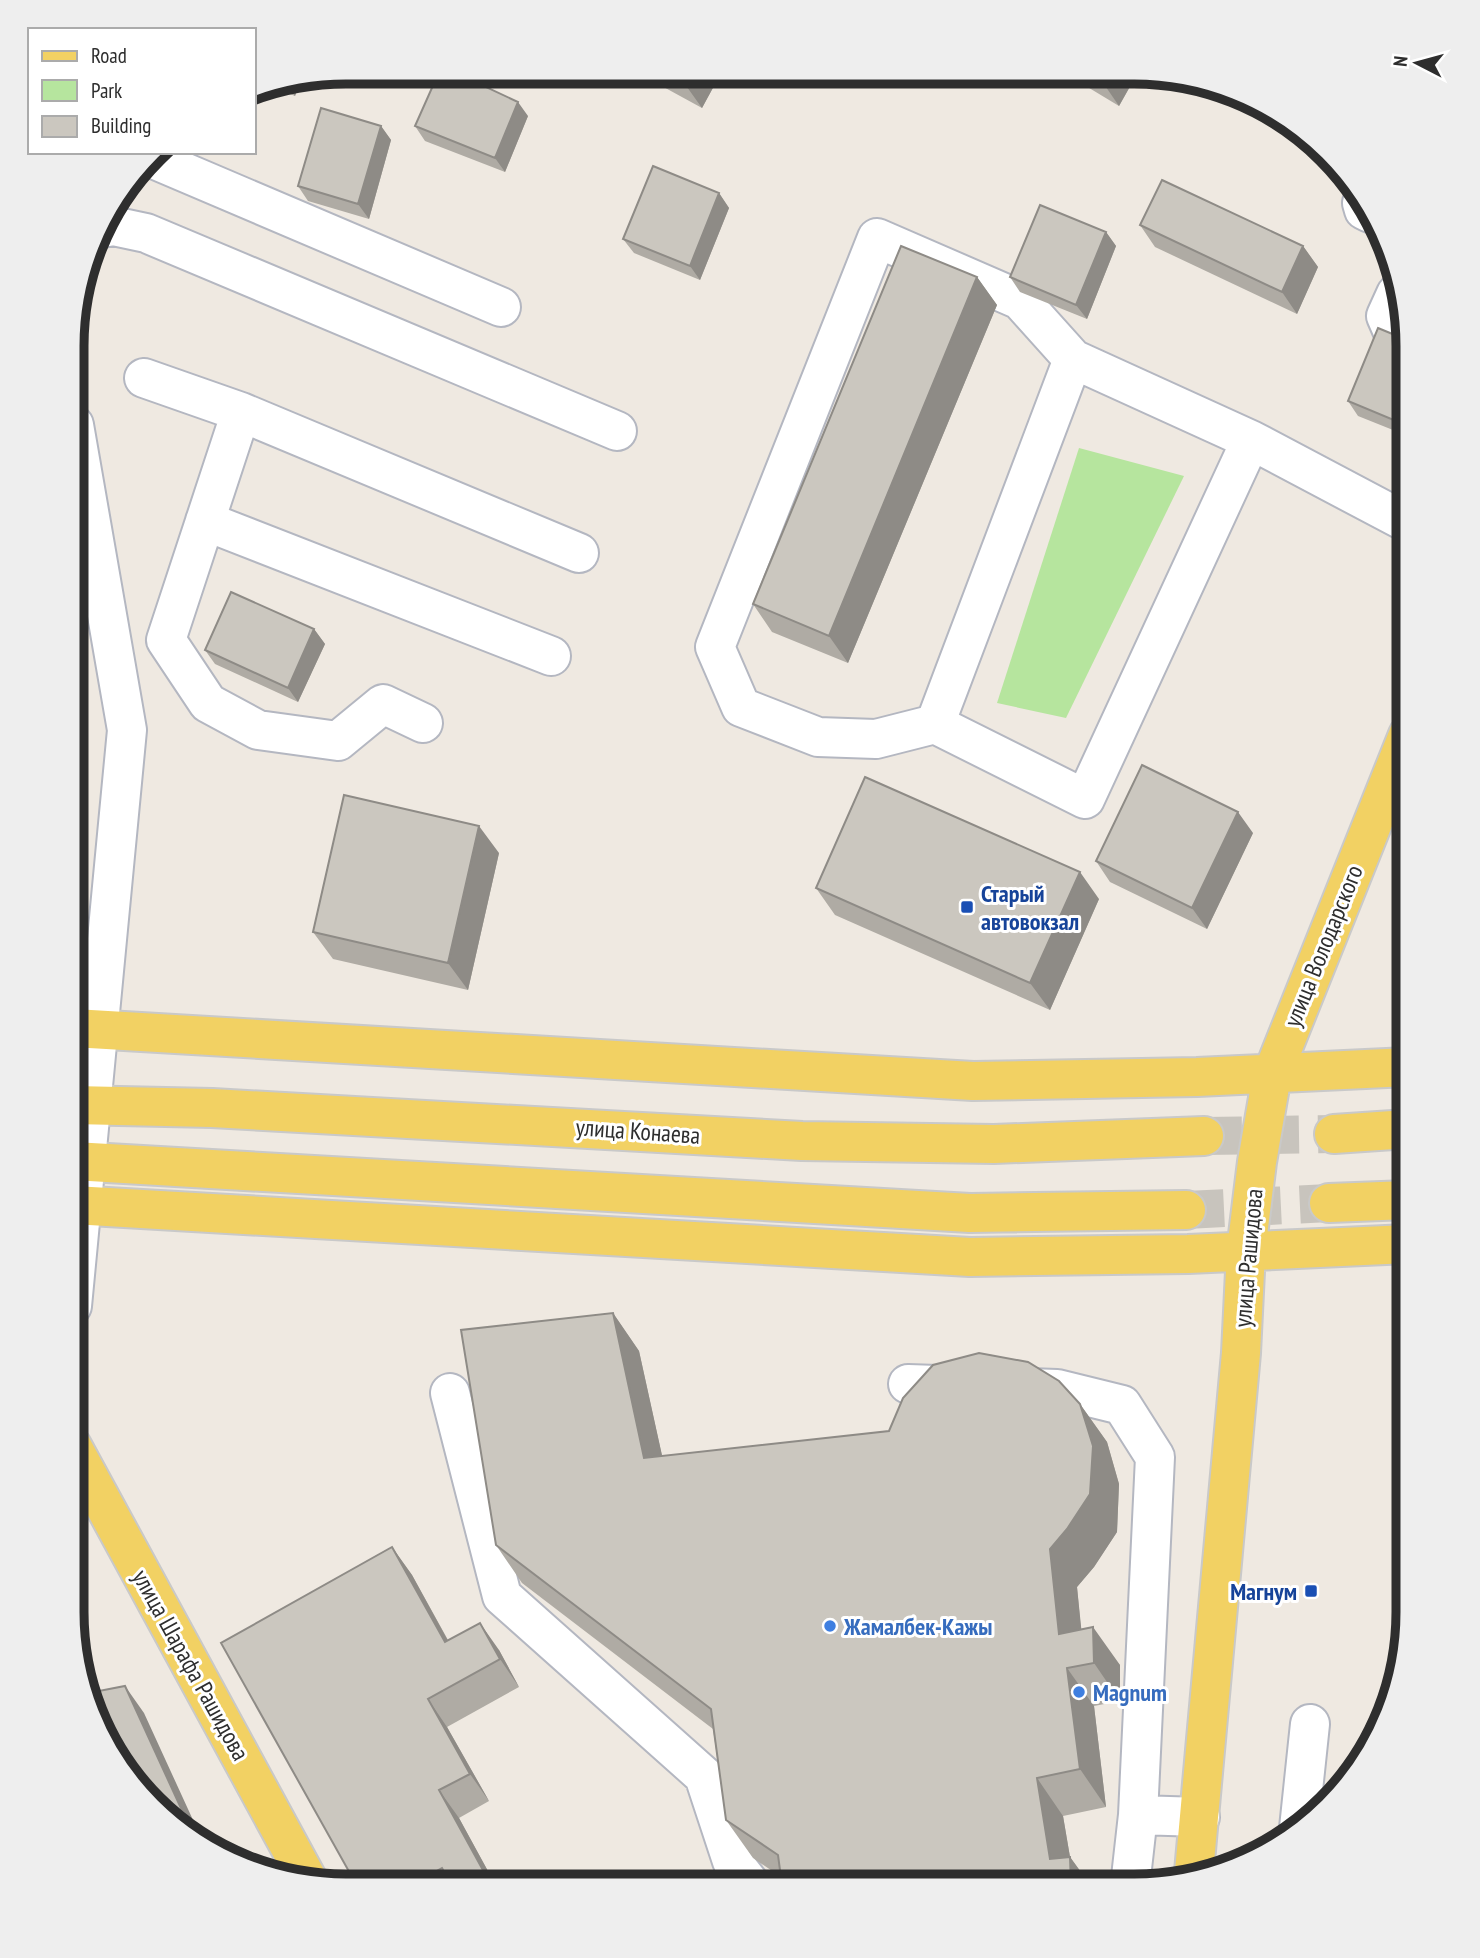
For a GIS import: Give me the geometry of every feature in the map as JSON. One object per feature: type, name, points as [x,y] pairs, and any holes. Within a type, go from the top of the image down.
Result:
[{"type":"main road","name":"улица Володарского","points":[[1257,1162],[1272,1074],[1396,765]]},
{"type":"main road","points":[[86,1029],[973,1081],[1272,1074],[1396,1067]]},
{"type":"main road","name":"улица Конаева","points":[[84,1106],[212,1108],[802,1142],[995,1143],[1204,1136]]},
{"type":"main road","points":[[1334,1134],[1396,1130]]},
{"type":"main road","points":[[84,1161],[970,1213],[1186,1210]]},
{"type":"main road","name":"улица Рашидова","points":[[1200,1817],[1241,1353],[1246,1251],[1257,1162]]},
{"type":"main road","points":[[1329,1203],[1396,1200]]},
{"type":"main road","points":[[84,1205],[970,1257],[1396,1245]]},
{"type":"main road","name":"улица Шарафа Рашидова","points":[[84,1468],[300,1870]]},
{"type":"main road","points":[[1195,1867],[1200,1817]]},
{"type":"street","points":[[160,162],[501,307]]},
{"type":"street","points":[[113,226],[146,233],[617,431]]},
{"type":"street","points":[[1251,440],[1085,799],[935,724],[876,738],[818,737],[741,707],[715,647],[877,238],[1020,300],[1073,359],[1251,440],[1396,517]]},
{"type":"street","points":[[1392,302],[1386,317],[1395,333]]},
{"type":"street","points":[[935,724],[1073,359]]},
{"type":"street","points":[[144,378],[241,412],[579,553]]},
{"type":"street","points":[[166,640],[241,412]]},
{"type":"street","points":[[84,483],[127,730],[86,1029],[84,1068]]},
{"type":"street","points":[[205,522],[551,656]]},
{"type":"street","points":[[112,645],[166,640]]},
{"type":"street","points":[[166,640],[208,702],[258,730],[338,741],[383,704],[423,723]]},
{"type":"street","points":[[908,1384],[1057,1389],[1122,1405],[1155,1457],[1138,1815],[1131,1874]]},
{"type":"street","points":[[450,1393],[502,1596],[704,1776],[732,1861],[742,1874]]},
{"type":"street","points":[[1300,1814],[1310,1724]]},
{"type":"street","points":[[1138,1815],[1200,1817]]},
{"type":"green space","points":[[1079,448],[1184,476],[1066,718],[997,703]]},
{"type":"building","points":[[434,84],[480,84],[518,102],[495,158],[415,126]]},
{"type":"building","points":[[321,108],[381,126],[358,204],[298,186]]},
{"type":"building","points":[[653,166],[719,193],[690,266],[623,239]]},
{"type":"building","points":[[1162,180],[1303,246],[1282,292],[1140,225]]},
{"type":"building","points":[[1040,205],[1106,232],[1076,305],[1010,277]]},
{"type":"building","points":[[901,246],[977,277],[829,636],[753,604]]},
{"type":"building","points":[[1378,328],[1395,335],[1396,421],[1348,401]]},
{"type":"building","points":[[231,592],[314,629],[288,688],[205,650]]},
{"type":"building","points":[[1142,765],[1238,812],[1192,908],[1096,861]]},
{"type":"building","name":"Старый автовокзал","points":[[865,777],[1080,872],[1030,983],[816,888]]},
{"type":"building","points":[[344,795],[479,826],[448,963],[313,932]]},
{"type":"building","name":"Жамалбек-Кажы","points":[[613,1313],[644,1458],[889,1431],[903,1398],[933,1365],[979,1353],[1028,1362],[1059,1381],[1080,1404],[1093,1446],[1090,1494],[1050,1549],[1059,1634],[1093,1627],[1094,1663],[1067,1668],[1080,1769],[1037,1778],[1050,1859],[1070,1857],[1071,1874],[781,1874],[778,1855],[726,1820],[711,1709],[496,1545],[461,1330]]},
{"type":"building","points":[[392,1547],[445,1642],[480,1623],[500,1659],[428,1699],[470,1774],[439,1790],[484,1872],[445,1874],[442,1868],[431,1874],[350,1874],[221,1643]]},
{"type":"building","points":[[125,1686],[186,1819],[149,1785],[111,1728],[97,1691]]},
{"type":"tunnel","points":[[1204,1136],[1334,1134]]},
{"type":"tunnel","points":[[1186,1210],[1329,1203]]},
{"type":"place","name":"Старый автовокзал","points":[[967,907]]},
{"type":"place","name":"Магнум","points":[[1311,1591]]},
{"type":"place","name":"Жамалбек-Кажы","points":[[830,1626]]},
{"type":"place","name":"Magnum","points":[[1079,1692]]}]
